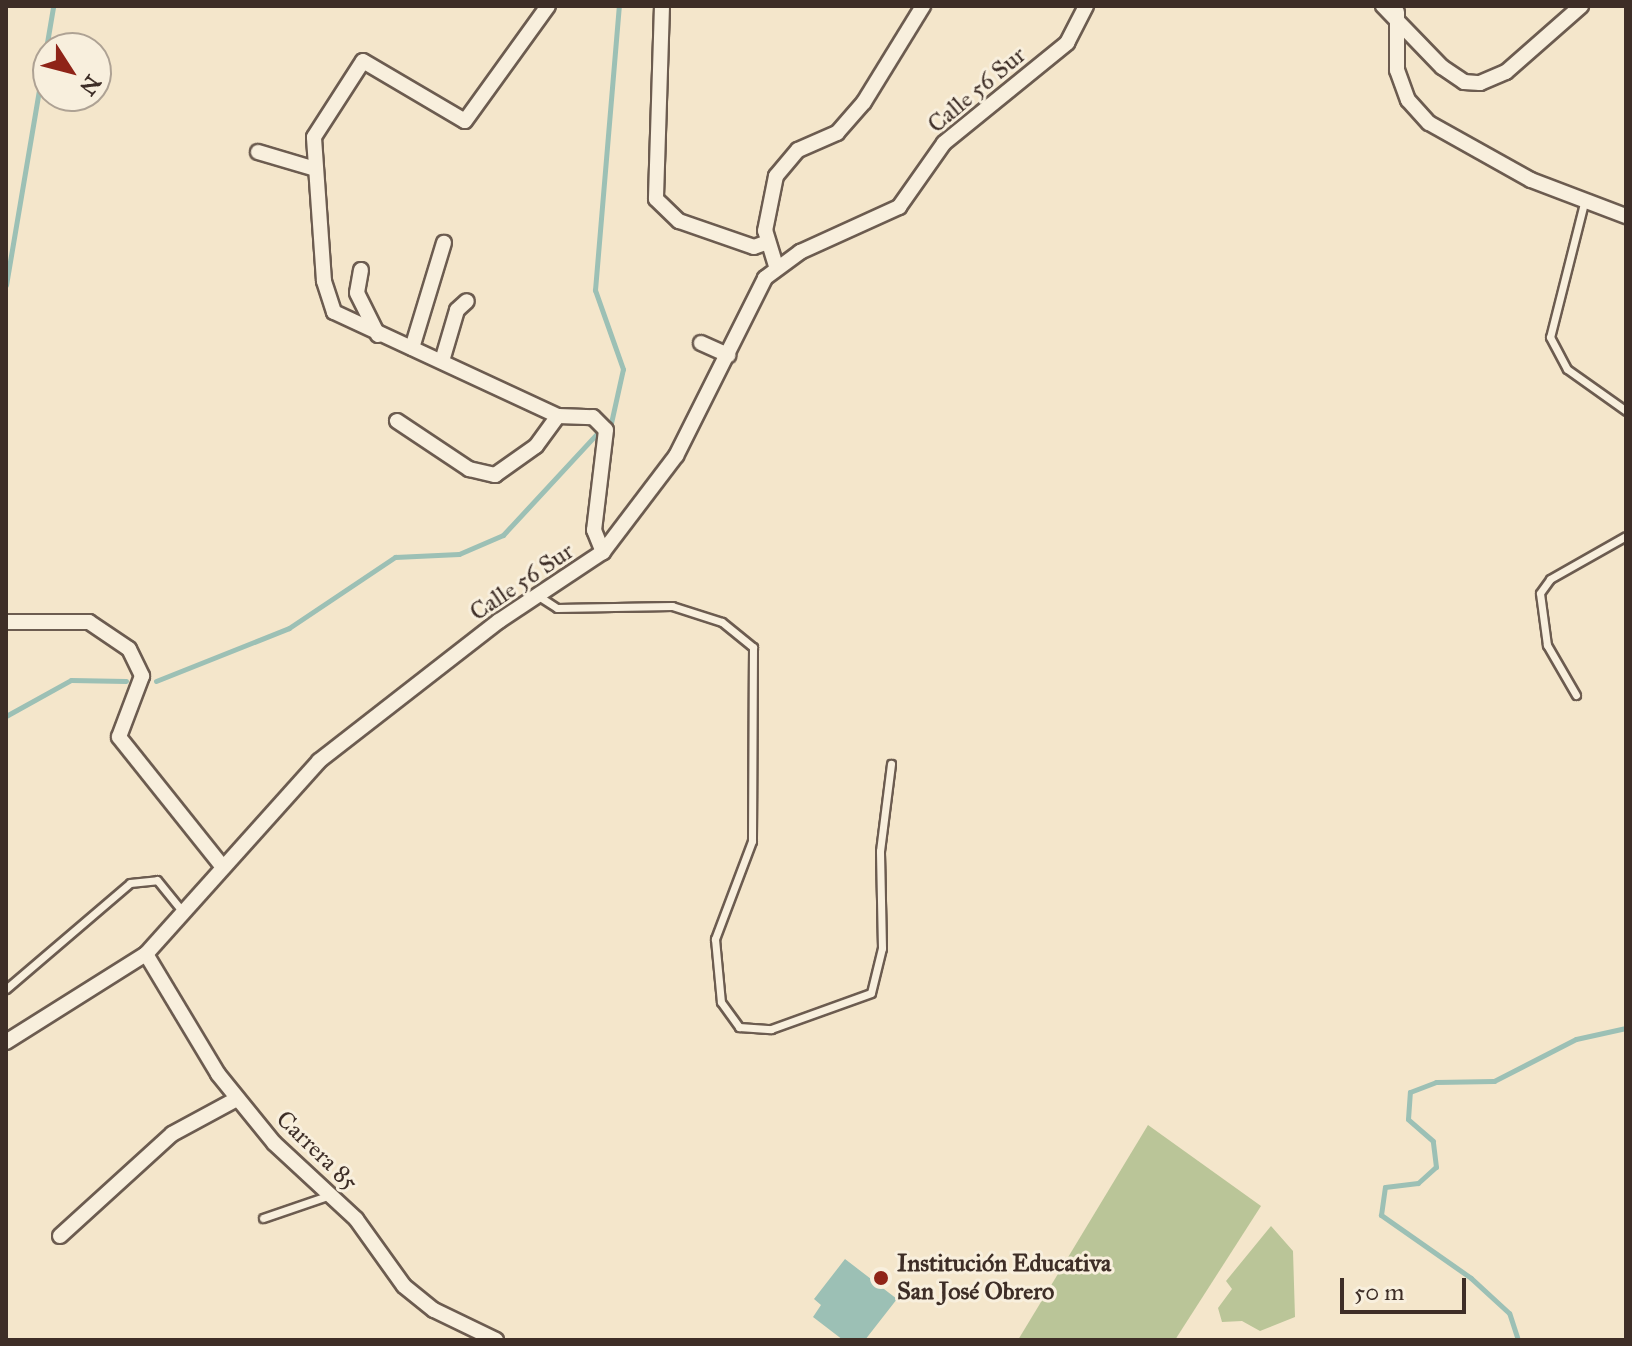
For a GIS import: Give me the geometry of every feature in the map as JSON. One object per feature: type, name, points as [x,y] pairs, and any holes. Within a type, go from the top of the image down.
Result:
[{"type":"street","points":[[548,6],[476,111],[459,123],[363,61],[319,126],[312,168],[328,303],[341,319],[442,361],[558,416],[593,417],[606,430],[594,530],[603,552]]},
{"type":"street","points":[[662,6],[656,199],[679,221],[754,247],[768,242]]},
{"type":"street","points":[[776,266],[768,242],[767,200],[776,176],[798,150],[837,133],[864,102],[923,6]]},
{"type":"street","name":"Calle 56 Sur","points":[[6,1042],[146,954],[181,910],[288,792],[395,701],[603,552],[676,456],[776,266],[899,207],[944,143],[1067,43],[1086,6]]},
{"type":"street","points":[[1390,9],[1442,67],[1464,82],[1480,83],[1506,72],[1581,6]]},
{"type":"street","points":[[1390,9],[1397,70],[1418,112],[1454,141],[1584,203],[1626,216]]},
{"type":"street","points":[[258,152],[312,168]]},
{"type":"street","points":[[412,348],[444,243]]},
{"type":"street","points":[[361,270],[357,293],[378,335]]},
{"type":"street","points":[[442,361],[457,310],[467,301]]},
{"type":"street","points":[[701,343],[728,355]]},
{"type":"street","points":[[397,421],[469,469],[495,475],[536,446],[558,416]]},
{"type":"street","points":[[6,622],[89,622],[129,649],[142,676],[119,737],[221,865]]},
{"type":"street","points":[[276,781],[288,792]]},
{"type":"street","name":"Carrera 85","points":[[146,954],[235,1100],[330,1195],[404,1286],[491,1339]]},
{"type":"street","points":[[60,1236],[172,1134],[235,1100]]},
{"type":"lane","points":[[1584,203],[1550,337],[1567,369],[1626,411]]},
{"type":"lane","points":[[1576,695],[1547,645],[1540,593],[1550,579],[1626,536]]},
{"type":"lane","points":[[540,597],[557,608],[630,602],[682,609],[722,622],[753,647],[752,841],[715,939],[721,1002],[739,1027],[771,1029],[871,993],[882,948],[880,851],[891,764]]},
{"type":"lane","points":[[6,989],[130,883],[157,880],[181,910]]},
{"type":"lane","points":[[263,1218],[330,1195]]},
{"type":"green space","points":[[1148,1125],[1261,1206],[1175,1340],[1018,1340]]},
{"type":"green space","points":[[1271,1226],[1293,1251],[1295,1317],[1260,1331],[1242,1321],[1222,1322],[1218,1308],[1232,1289],[1226,1281]]},
{"type":"water","points":[[845,1259],[897,1299],[865,1340],[843,1340],[813,1317],[821,1305],[814,1299]]},
{"type":"waterway","points":[[6,285],[53,6]]},
{"type":"waterway","points":[[611,423],[623,369],[595,290],[619,6]]},
{"type":"waterway","points":[[156,681],[289,628],[395,557],[459,554],[503,535],[601,429]]},
{"type":"waterway","points":[[6,716],[71,680],[126,681]]},
{"type":"waterway","points":[[1518,1340],[1509,1313],[1471,1278],[1381,1215],[1385,1187],[1418,1183],[1436,1167],[1433,1141],[1408,1119],[1410,1092],[1436,1082],[1494,1081],[1576,1039],[1626,1028]]},
{"type":"place","name":"Institución Educativa San José Obrero","points":[[881,1278]]}]
